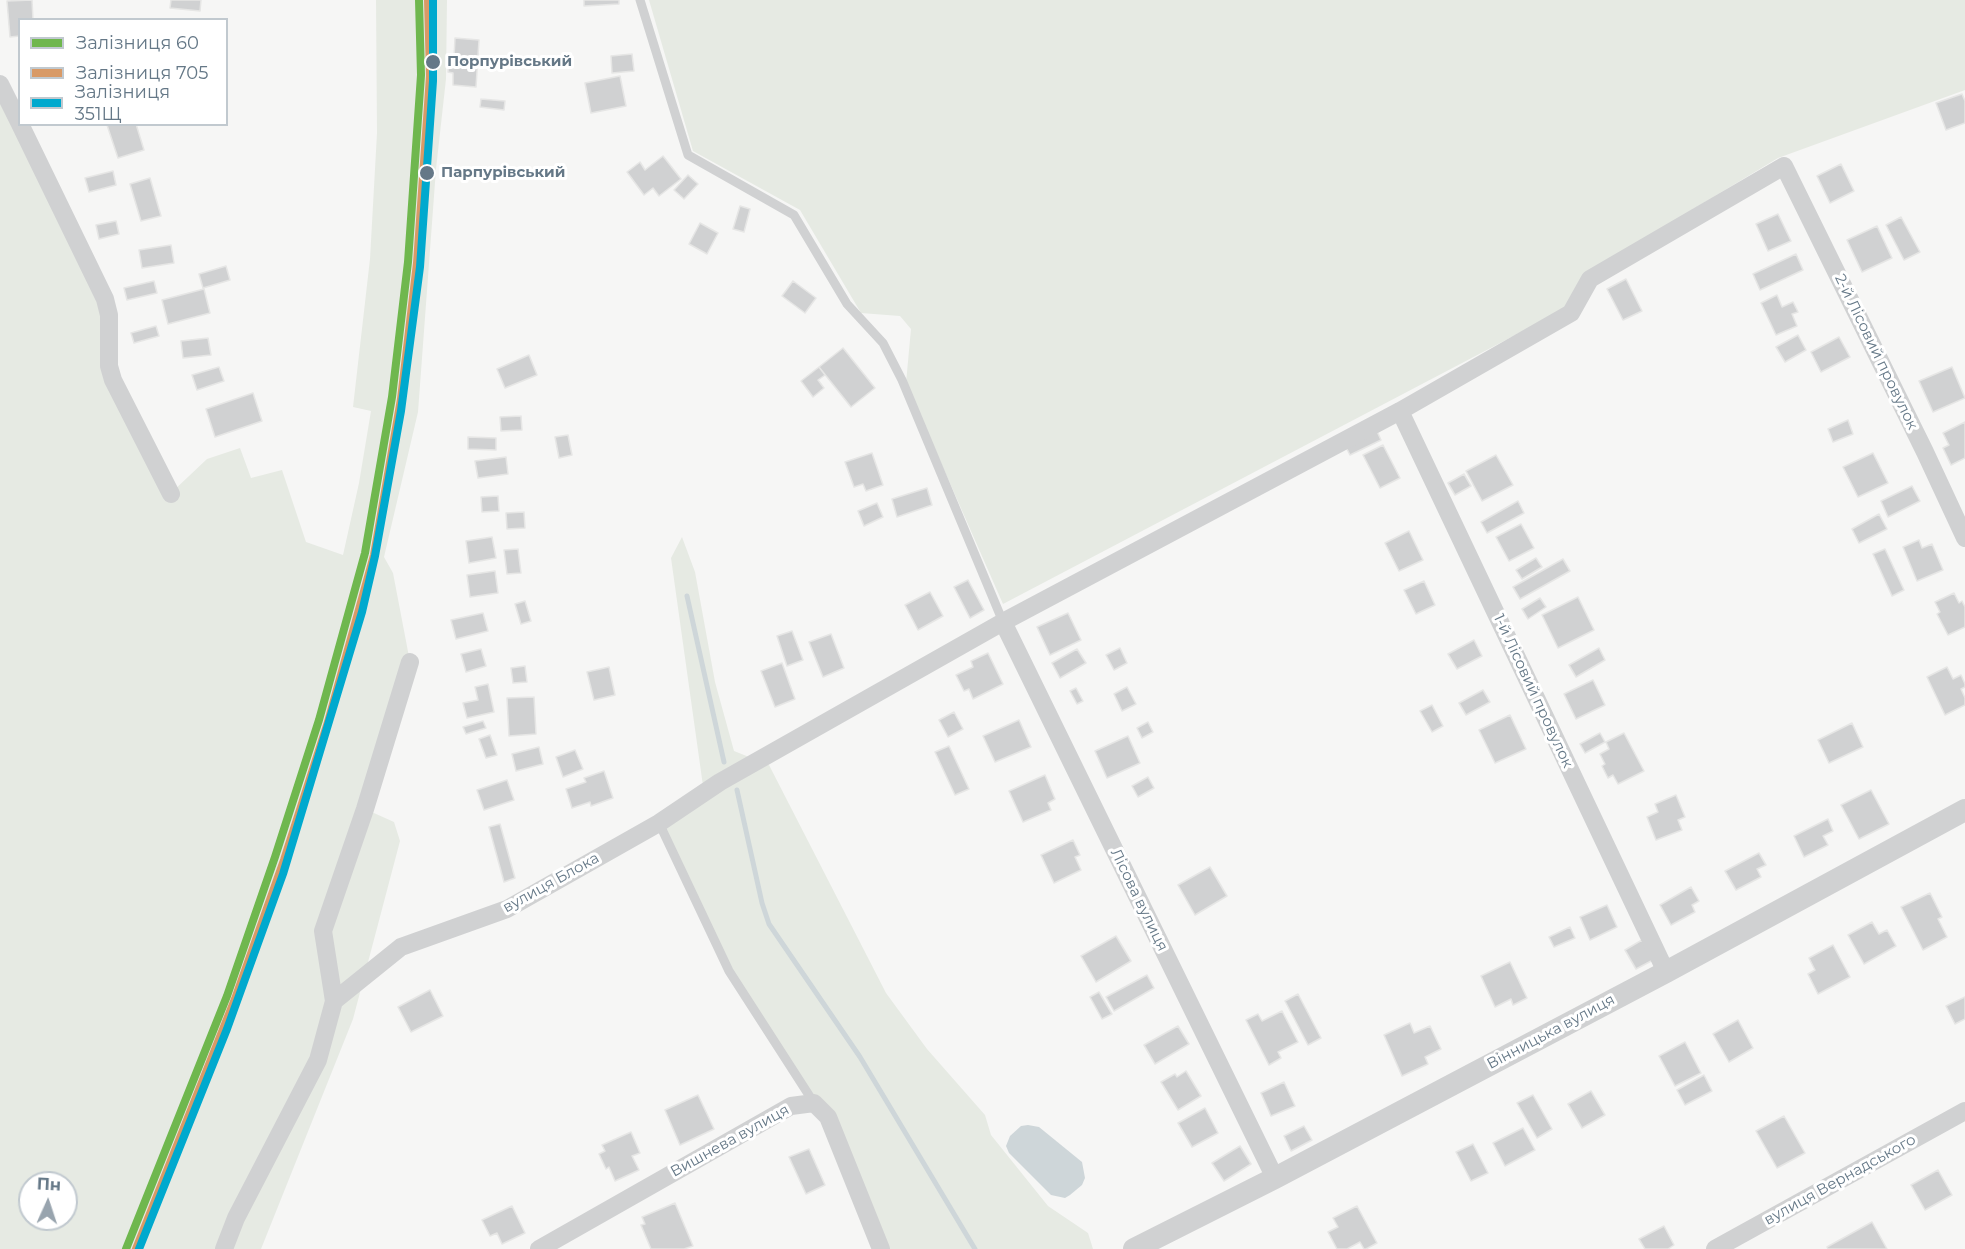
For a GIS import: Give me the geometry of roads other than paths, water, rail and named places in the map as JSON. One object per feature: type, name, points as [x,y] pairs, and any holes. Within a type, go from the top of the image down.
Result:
[{"type":"street","points":[[0,84],[18,120]]},
{"type":"street","points":[[21,126],[105,299],[109,315],[109,366],[112,380],[171,494]]},
{"type":"street","name":"вулиця Блока","points":[[334,1001],[401,947],[507,909],[659,823],[720,782],[1003,622],[1400,411],[1571,313],[1590,279],[1784,166]]},
{"type":"street","name":"2-й Лісовий провулок","points":[[1784,166],[1965,538]]},
{"type":"street","name":"1-й Лісовий провулок","points":[[1400,411],[1666,972]]},
{"type":"street","name":"Лісова вулиця","points":[[1003,622],[1275,1178]]},
{"type":"street","points":[[224,1249],[236,1218],[318,1060],[334,1001],[323,931],[365,809],[410,662]]},
{"type":"street","name":"Вінницька вулиця","points":[[1134,1249],[1275,1178],[1666,972],[1965,810]]},
{"type":"street","points":[[814,1103],[828,1117],[881,1249]]},
{"type":"street","name":"Вишнева вулиця","points":[[539,1249],[790,1106],[814,1103]]},
{"type":"street","name":"вулиця Вернадського","points":[[1715,1249],[1965,1111]]},
{"type":"lane","points":[[640,0],[688,155],[794,215],[847,304],[883,343],[902,380],[1003,622]]},
{"type":"lane","points":[[659,823],[729,971],[814,1103]]},
{"type":"waterway","points":[[687,596],[724,762]]},
{"type":"waterway","points":[[737,790],[762,903],[769,924],[860,1057],[975,1249]]},
{"type":"rail line","name":"60","points":[[126,1249],[227,996],[275,857],[319,720],[365,553],[392,397],[408,262],[421,75],[419,0]]},
{"type":"rail line","name":"705","points":[[136,1249],[235,999],[284,860],[328,722],[374,555],[401,399],[417,263],[430,76],[428,0]]},
{"type":"rail line","name":"351Щ","points":[[139,1249],[227,1029],[283,874],[362,612],[375,556],[401,411],[420,267],[433,81],[433,0]]},
{"type":"place","name":"Порпурівський","points":[[433,62]]},
{"type":"place","name":"Парпурівський","points":[[427,173]]}]
